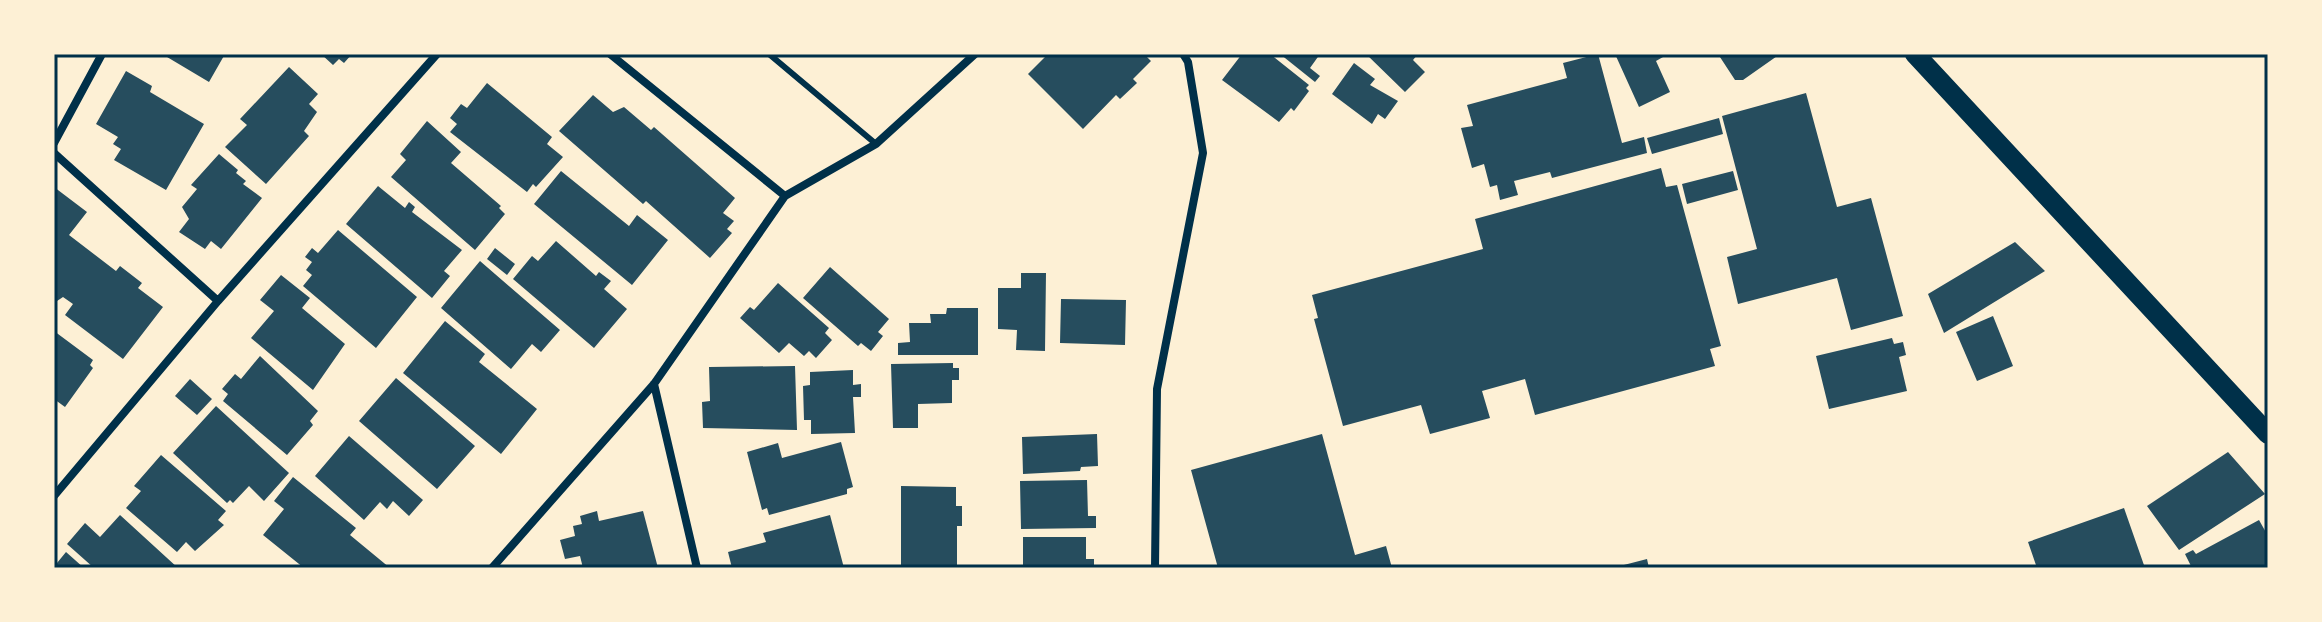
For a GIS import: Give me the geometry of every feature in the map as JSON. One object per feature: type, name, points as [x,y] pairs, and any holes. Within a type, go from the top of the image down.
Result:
[{"type":"main road","points":[[1915,54],[2268,434]]},
{"type":"street","points":[[54,143],[102,54]]},
{"type":"street","points":[[54,496],[218,301],[437,54]]},
{"type":"street","points":[[610,54],[785,196]]},
{"type":"street","points":[[492,568],[654,384],[785,196],[876,144],[975,54]]},
{"type":"street","points":[[1155,568],[1157,389],[1203,153],[1188,57]]},
{"type":"street","points":[[54,153],[218,301]]},
{"type":"street","points":[[654,384],[697,568]]},
{"type":"lane","points":[[769,54],[876,144]]},
{"type":"building","points":[[162,54],[225,54],[209,82]]},
{"type":"building","points":[[321,54],[352,54],[344,63],[339,59],[333,65]]},
{"type":"building","points":[[1048,54],[1144,54],[1151,61],[1133,79],[1137,83],[1120,99],[1116,95],[1083,129],[1028,74]]},
{"type":"building","points":[[1242,54],[1270,54],[1309,85],[1306,88],[1309,91],[1294,111],[1291,108],[1279,122],[1222,80]]},
{"type":"building","points":[[1280,54],[1320,54],[1310,68],[1320,76],[1315,82]]},
{"type":"building","points":[[1366,54],[1418,54],[1413,60],[1425,72],[1405,92]]},
{"type":"building","points":[[1598,54],[1622,143],[1644,137],[1647,153],[1552,178],[1550,172],[1514,181],[1518,195],[1500,200],[1497,185],[1490,187],[1484,164],[1472,168],[1461,128],[1473,126],[1467,105],[1567,78],[1563,63]]},
{"type":"building","points":[[1615,54],[1662,54],[1663,57],[1656,61],[1670,92],[1639,107]]},
{"type":"building","points":[[1718,54],[1780,54],[1743,80],[1735,80]]},
{"type":"building","points":[[1354,63],[1375,79],[1370,85],[1398,101],[1385,119],[1378,114],[1372,124],[1332,94]]},
{"type":"building","points":[[289,67],[318,94],[309,104],[317,112],[304,131],[309,136],[266,184],[225,147],[247,125],[240,119]]},
{"type":"building","points":[[126,71],[152,86],[150,92],[204,124],[166,190],[114,160],[121,149],[113,144],[118,137],[96,124]]},
{"type":"building","points":[[487,83],[552,137],[547,144],[563,157],[536,187],[533,184],[527,192],[450,132],[457,124],[450,118],[461,104],[467,108]]},
{"type":"building","points":[[1806,93],[1837,207],[1871,198],[1903,316],[1851,330],[1837,278],[1738,304],[1727,257],[1757,249],[1722,116]]},
{"type":"building","points":[[593,95],[613,112],[624,107],[651,130],[654,127],[735,198],[723,213],[734,221],[727,229],[732,233],[710,258],[646,201],[643,204],[559,131]]},
{"type":"building","points":[[1719,118],[1723,134],[1652,154],[1647,138]]},
{"type":"building","points":[[427,121],[461,152],[451,163],[501,206],[499,208],[505,214],[475,250],[391,177],[406,160],[400,154]]},
{"type":"building","points":[[219,154],[238,170],[236,173],[246,181],[243,184],[262,198],[221,249],[211,241],[205,249],[179,232],[189,219],[182,207],[197,189],[191,185]]},
{"type":"building","points":[[1661,168],[1666,187],[1677,185],[1721,346],[1710,349],[1715,366],[1535,415],[1525,379],[1482,391],[1490,418],[1430,434],[1421,405],[1343,426],[1314,319],[1318,318],[1312,295],[1483,249],[1475,219]]},
{"type":"building","points":[[561,171],[629,226],[637,215],[668,240],[632,285],[534,204]]},
{"type":"building","points":[[1733,171],[1738,190],[1687,204],[1682,184]]},
{"type":"building","points":[[378,186],[405,208],[409,202],[415,207],[412,212],[462,250],[444,271],[450,276],[432,298],[346,224]]},
{"type":"building","points":[[54,187],[87,212],[69,235],[116,271],[120,266],[142,283],[138,288],[163,307],[123,359],[65,315],[73,304],[63,297],[54,303]]},
{"type":"building","points":[[338,230],[417,297],[376,348],[303,286],[312,275],[306,270],[312,262],[305,257],[312,248],[318,253]]},
{"type":"building","points":[[556,241],[596,276],[599,272],[611,281],[604,289],[627,309],[594,348],[513,279],[532,256],[538,261]]},
{"type":"building","points":[[2015,242],[2045,271],[1944,333],[1928,294]]},
{"type":"building","points":[[495,248],[515,264],[507,275],[487,259]]},
{"type":"building","points":[[480,261],[560,330],[541,352],[532,344],[511,369],[441,308]]},
{"type":"building","points":[[830,267],[889,319],[878,332],[883,336],[871,351],[861,343],[858,346],[803,298]]},
{"type":"building","points":[[1021,273],[1046,273],[1045,351],[1016,350],[1017,330],[998,329],[998,288],[1021,288]]},
{"type":"building","points":[[281,275],[310,298],[302,308],[345,344],[313,390],[251,338],[274,311],[260,300]]},
{"type":"building","points":[[778,283],[829,328],[825,333],[832,340],[816,358],[809,351],[804,356],[789,343],[779,353],[740,318],[750,307],[754,310]]},
{"type":"building","points":[[1061,299],[1126,300],[1125,345],[1060,343]]},
{"type":"building","points":[[947,308],[978,308],[978,355],[898,355],[898,343],[910,342],[909,323],[931,323],[930,314],[946,314]]},
{"type":"building","points":[[1993,316],[2013,366],[1977,381],[1956,332]]},
{"type":"building","points":[[445,321],[485,354],[479,362],[537,409],[501,454],[403,373]]},
{"type":"building","points":[[54,331],[93,360],[90,365],[93,368],[65,407],[54,399]]},
{"type":"building","points":[[1892,338],[1894,344],[1903,342],[1906,355],[1899,357],[1907,391],[1829,409],[1816,356]]},
{"type":"building","points":[[260,356],[318,411],[310,421],[313,425],[287,455],[223,401],[228,394],[222,389],[235,374],[241,379]]},
{"type":"building","points":[[953,363],[953,368],[959,368],[959,380],[952,380],[952,403],[918,404],[918,428],[893,428],[891,364]]},
{"type":"building","points":[[795,366],[797,430],[703,428],[702,402],[710,401],[709,367]]},
{"type":"building","points":[[853,370],[853,385],[861,384],[861,397],[853,397],[855,433],[811,434],[811,420],[804,420],[803,386],[810,385],[810,372]]},
{"type":"building","points":[[396,378],[475,446],[437,489],[359,421]]},
{"type":"building","points":[[190,379],[212,399],[197,415],[175,396]]},
{"type":"building","points":[[216,406],[289,473],[264,501],[249,486],[233,503],[230,500],[227,503],[173,453]]},
{"type":"building","points":[[1097,434],[1098,466],[1081,467],[1080,471],[1023,474],[1022,437]]},
{"type":"building","points":[[1322,434],[1355,555],[1386,546],[1392,568],[1218,568],[1191,470]]},
{"type":"building","points":[[349,436],[423,500],[409,516],[393,501],[387,509],[380,502],[364,520],[315,476]]},
{"type":"building","points":[[841,442],[853,487],[847,489],[847,494],[769,515],[767,508],[762,510],[747,452],[778,443],[782,458]]},
{"type":"building","points":[[2228,452],[2265,494],[2179,550],[2147,506]]},
{"type":"building","points":[[161,455],[226,511],[218,520],[224,525],[195,551],[186,542],[177,552],[126,508],[141,491],[134,486]]},
{"type":"building","points":[[293,477],[356,528],[350,535],[390,568],[304,568],[263,535],[284,509],[274,501]]},
{"type":"building","points":[[1087,480],[1088,516],[1096,516],[1096,528],[1021,529],[1020,481]]},
{"type":"building","points":[[901,486],[956,487],[956,506],[962,506],[962,526],[957,526],[957,568],[901,568]]},
{"type":"building","points":[[2124,508],[2145,568],[2037,568],[2028,542]]},
{"type":"building","points":[[597,511],[599,521],[643,511],[658,568],[583,568],[580,556],[565,559],[560,540],[575,536],[573,526],[582,524],[580,516]]},
{"type":"building","points":[[120,515],[178,568],[94,568],[67,544],[85,523],[100,537]]},
{"type":"building","points":[[830,515],[844,568],[732,568],[728,552],[766,542],[763,533]]},
{"type":"building","points":[[2259,520],[2268,536],[2268,568],[2192,568],[2185,554],[2193,550],[2196,554]]},
{"type":"building","points":[[1023,537],[1086,537],[1086,559],[1094,559],[1094,568],[1023,568]]},
{"type":"building","points":[[66,552],[84,568],[54,568],[54,560],[57,563]]},
{"type":"building","points":[[1647,559],[1649,568],[1616,568],[1616,567]]}]
